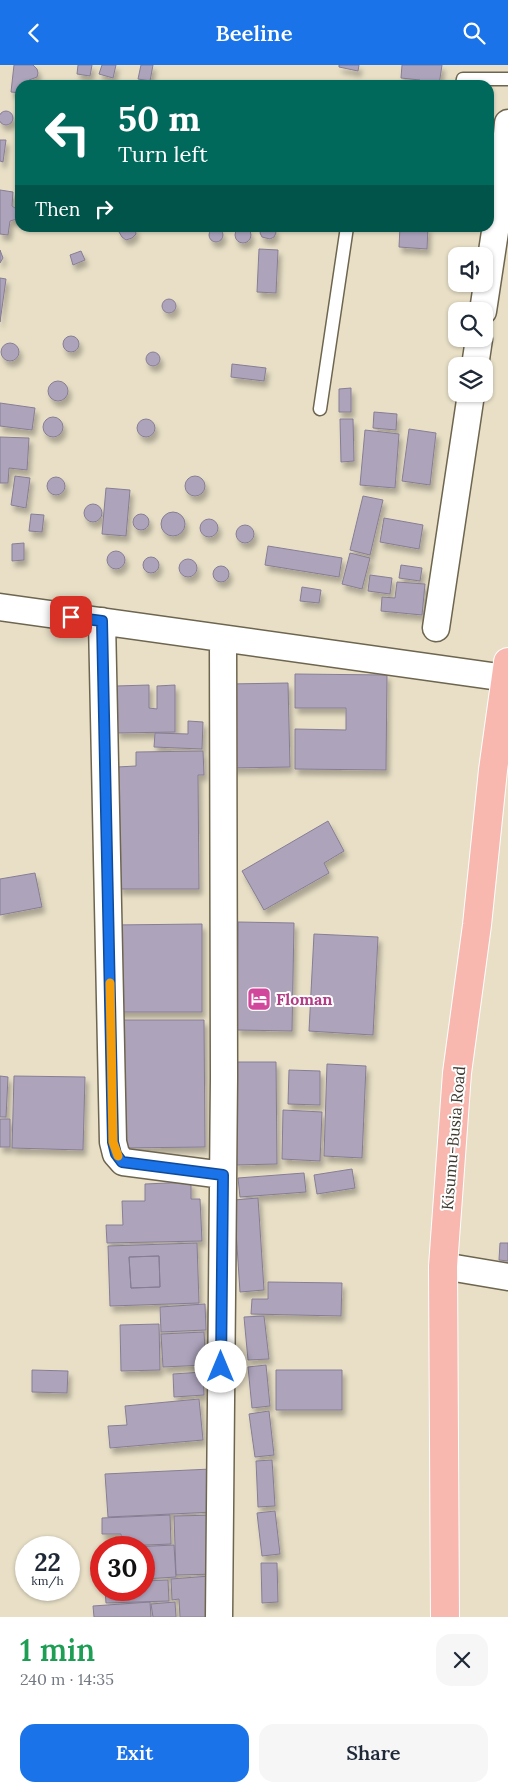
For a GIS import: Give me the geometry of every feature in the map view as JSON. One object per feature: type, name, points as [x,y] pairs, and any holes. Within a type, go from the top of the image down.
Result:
[{"type":"highway","name":"Kisumu-Busia Road","points":[[445,1617],[443,1266],[457,1073],[501,770],[507,670]]},
{"type":"street","points":[[484,302],[503,179],[508,123]]},
{"type":"street","points":[[436,628],[470,402]]},
{"type":"street","points":[[0,607],[223,639],[507,670]]},
{"type":"street","points":[[102,621],[113,1142],[116,1154],[122,1162],[223,1175]]},
{"type":"street","points":[[219,1617],[223,1175],[223,639]]},
{"type":"street","points":[[443,1266],[508,1277]]},
{"type":"lane","points":[[463,80],[508,79]]},
{"type":"lane","points":[[320,409],[346,232]]},
{"type":"building","points":[[14,65],[33,65],[37,69],[37,77],[29,80],[15,80],[15,92],[11,92]]},
{"type":"building","points":[[78,65],[92,65],[90,76],[77,74]]},
{"type":"building","points":[[102,65],[116,65],[113,78],[99,74]]},
{"type":"building","points":[[141,65],[153,65],[150,80],[138,79]]},
{"type":"building","points":[[339,65],[359,65],[358,71],[339,67]]},
{"type":"building","points":[[402,65],[442,65],[440,80],[401,78]]},
{"type":"building","points":[[3,111],[9,111],[13,118],[9,125],[3,125],[-1,121],[-1,115]]},
{"type":"building","points":[[0,140],[6,140],[3,162],[0,161]]},
{"type":"building","points":[[0,190],[13,192],[12,206],[15,208],[15,220],[10,221],[8,235],[0,234]]},
{"type":"building","points":[[119,232],[136,232],[132,238],[126,240]]},
{"type":"building","points":[[209,232],[223,232],[223,238],[219,242],[213,242],[209,238]]},
{"type":"building","points":[[236,232],[250,232],[249,241],[243,243],[237,241]]},
{"type":"building","points":[[400,232],[428,232],[427,249],[399,247]]},
{"type":"building","points":[[260,233],[276,233],[270,239],[262,237]]},
{"type":"building","points":[[259,249],[278,250],[276,293],[257,292]]},
{"type":"building","points":[[0,250],[3,258],[0,263]]},
{"type":"building","points":[[81,251],[85,260],[73,265],[70,255]]},
{"type":"building","points":[[0,278],[6,279],[0,322]]},
{"type":"building","points":[[169,299],[174,301],[176,306],[174,311],[169,313],[164,311],[162,306],[164,301]]},
{"type":"building","points":[[71,336],[77,338],[79,344],[77,350],[71,352],[65,350],[63,344],[65,338]]},
{"type":"building","points":[[6,343],[14,343],[19,348],[17,359],[6,361],[1,356],[1,348]]},
{"type":"building","points":[[153,352],[158,354],[160,359],[158,364],[153,366],[148,364],[146,359],[148,354]]},
{"type":"building","points":[[232,364],[266,368],[264,381],[231,377]]},
{"type":"building","points":[[58,381],[65,384],[68,391],[65,398],[58,401],[51,398],[48,391],[51,384]]},
{"type":"building","points":[[351,388],[351,412],[339,412],[339,389]]},
{"type":"building","points":[[0,403],[35,408],[32,430],[0,426]]},
{"type":"building","points":[[374,412],[397,414],[396,430],[373,428]]},
{"type":"building","points":[[53,417],[60,420],[63,427],[60,434],[53,437],[46,434],[43,427],[46,420]]},
{"type":"building","points":[[146,419],[152,422],[155,428],[152,434],[146,437],[140,434],[137,428],[140,422]]},
{"type":"building","points":[[340,419],[353,419],[354,461],[341,462]]},
{"type":"building","points":[[409,429],[436,433],[430,485],[402,481]]},
{"type":"building","points":[[365,430],[399,434],[395,488],[360,485]]},
{"type":"building","points":[[0,437],[29,438],[27,470],[9,468],[8,483],[0,483]]},
{"type":"building","points":[[15,476],[30,478],[26,508],[11,505]]},
{"type":"building","points":[[195,476],[202,479],[205,486],[202,493],[195,496],[188,493],[185,486],[188,479]]},
{"type":"building","points":[[52,477],[60,477],[65,482],[63,493],[52,495],[47,490],[47,482]]},
{"type":"building","points":[[106,488],[130,490],[126,536],[102,534]]},
{"type":"building","points":[[363,496],[383,500],[370,555],[350,550]]},
{"type":"building","points":[[89,504],[97,504],[102,509],[100,520],[89,522],[84,517],[84,509]]},
{"type":"building","points":[[173,512],[178,513],[184,519],[184,529],[178,535],[173,536],[168,535],[162,529],[161,524],[162,519],[168,513]]},
{"type":"building","points":[[31,514],[44,515],[42,532],[29,531]]},
{"type":"building","points":[[141,514],[149,522],[141,530],[133,522]]},
{"type":"building","points":[[384,518],[423,525],[419,549],[380,542]]},
{"type":"building","points":[[209,519],[215,522],[218,528],[215,534],[209,537],[203,534],[200,528],[203,522]]},
{"type":"building","points":[[245,525],[251,528],[254,534],[251,540],[245,543],[239,540],[236,534],[239,528]]},
{"type":"building","points":[[24,543],[24,560],[12,561],[12,544]]},
{"type":"building","points":[[268,546],[342,558],[339,577],[265,565]]},
{"type":"building","points":[[116,551],[122,554],[125,560],[122,566],[116,569],[110,566],[107,560],[110,554]]},
{"type":"building","points":[[350,553],[370,558],[362,589],[342,584]]},
{"type":"building","points":[[151,557],[157,559],[159,565],[157,571],[151,573],[145,571],[143,565],[145,559]]},
{"type":"building","points":[[184,559],[192,559],[197,564],[195,575],[184,577],[179,572],[179,564]]},
{"type":"building","points":[[401,565],[422,568],[420,581],[399,578]]},
{"type":"building","points":[[221,566],[227,568],[229,574],[227,580],[221,582],[215,580],[213,574],[215,568]]},
{"type":"building","points":[[370,575],[392,578],[390,594],[368,591]]},
{"type":"building","points":[[397,582],[425,584],[422,615],[381,611],[382,597],[395,598]]},
{"type":"building","points":[[302,587],[321,590],[319,603],[300,601]]},
{"type":"building","points":[[295,674],[387,675],[386,770],[295,769],[295,729],[346,730],[346,708],[295,708]]},
{"type":"building","points":[[288,683],[290,767],[229,768],[228,684]]},
{"type":"building","points":[[149,685],[149,708],[157,709],[157,686],[175,685],[175,732],[117,733],[116,686]]},
{"type":"building","points":[[188,721],[203,722],[202,749],[154,747],[155,733],[188,734]]},
{"type":"building","points":[[203,751],[204,775],[198,775],[199,889],[119,889],[117,767],[136,766],[136,752]]},
{"type":"building","points":[[328,821],[344,851],[324,863],[329,873],[264,910],[242,871]]},
{"type":"building","points":[[35,873],[42,907],[0,915],[0,879]]},
{"type":"building","points":[[238,922],[294,923],[292,1031],[237,1030]]},
{"type":"building","points":[[202,924],[202,1012],[113,1012],[113,925]]},
{"type":"building","points":[[314,934],[378,937],[373,1035],[309,1031]]},
{"type":"building","points":[[119,1020],[204,1020],[205,1147],[120,1148]]},
{"type":"building","points":[[234,1062],[276,1062],[277,1164],[235,1165]]},
{"type":"building","points":[[327,1064],[366,1066],[362,1158],[324,1156]]},
{"type":"building","points":[[289,1070],[320,1071],[320,1105],[288,1104]]},
{"type":"building","points":[[0,1076],[8,1077],[6,1117],[0,1117]]},
{"type":"building","points":[[14,1076],[85,1077],[83,1150],[12,1148]]},
{"type":"building","points":[[283,1110],[322,1112],[320,1161],[282,1159]]},
{"type":"building","points":[[0,1119],[10,1119],[10,1147],[0,1147]]},
{"type":"building","points":[[352,1169],[355,1188],[317,1194],[314,1175]]},
{"type":"building","points":[[304,1173],[306,1192],[240,1197],[238,1178]]},
{"type":"building","points":[[191,1182],[191,1199],[200,1199],[202,1241],[107,1243],[106,1225],[123,1225],[122,1201],[145,1201],[145,1184]]},
{"type":"building","points":[[258,1198],[264,1290],[240,1292],[234,1200]]},
{"type":"building","points":[[197,1243],[199,1303],[110,1306],[108,1246]],"holes":[[[159,1256],[160,1287],[131,1288],[129,1257]]]},
{"type":"building","points":[[500,1243],[508,1243],[508,1261],[499,1260]]},
{"type":"building","points":[[159,1256],[160,1287],[131,1288],[129,1257]]},
{"type":"building","points":[[268,1282],[342,1283],[341,1316],[251,1314],[252,1299],[268,1299]]},
{"type":"building","points":[[205,1304],[206,1330],[161,1332],[160,1307]]},
{"type":"building","points":[[264,1316],[269,1359],[248,1360],[244,1317]]},
{"type":"building","points":[[159,1324],[160,1370],[121,1371],[120,1325]]},
{"type":"building","points":[[204,1332],[206,1365],[163,1367],[161,1334]]},
{"type":"building","points":[[266,1365],[270,1406],[252,1408],[248,1367]]},
{"type":"building","points":[[32,1370],[68,1371],[67,1393],[32,1392]]},
{"type":"building","points":[[276,1370],[342,1370],[342,1410],[276,1410]]},
{"type":"building","points":[[203,1372],[204,1395],[174,1397],[173,1374]]},
{"type":"building","points":[[199,1399],[203,1440],[110,1448],[108,1426],[127,1425],[125,1406]]},
{"type":"building","points":[[269,1411],[274,1455],[255,1457],[249,1414]]},
{"type":"building","points":[[272,1460],[275,1506],[258,1507],[256,1461]]},
{"type":"building","points":[[211,1469],[214,1512],[108,1517],[105,1474]]},
{"type":"building","points":[[275,1511],[280,1554],[262,1556],[257,1513]]},
{"type":"building","points":[[170,1515],[171,1544],[155,1545],[155,1536],[102,1534],[102,1518]]},
{"type":"building","points":[[217,1515],[219,1574],[176,1575],[174,1516]]},
{"type":"building","points":[[174,1545],[176,1577],[155,1578],[155,1546]]},
{"type":"building","points":[[261,1563],[277,1563],[278,1602],[262,1603]]},
{"type":"building","points":[[210,1576],[213,1617],[180,1617],[179,1599],[172,1600],[171,1579]]},
{"type":"building","points":[[168,1580],[169,1601],[106,1603],[106,1601],[155,1601],[155,1581]]},
{"type":"building","points":[[150,1602],[151,1617],[94,1617],[93,1606]]},
{"type":"building","points":[[175,1602],[176,1617],[153,1617],[151,1604]]},
{"type":"slow traffic","points":[[110,983],[113,1142],[118,1156]]},
{"type":"place","name":"Floman","points":[[259,999]]},
{"type":"route","points":[[71,617],[102,621],[113,1142],[116,1154],[122,1162],[223,1175],[221,1367]]}]
